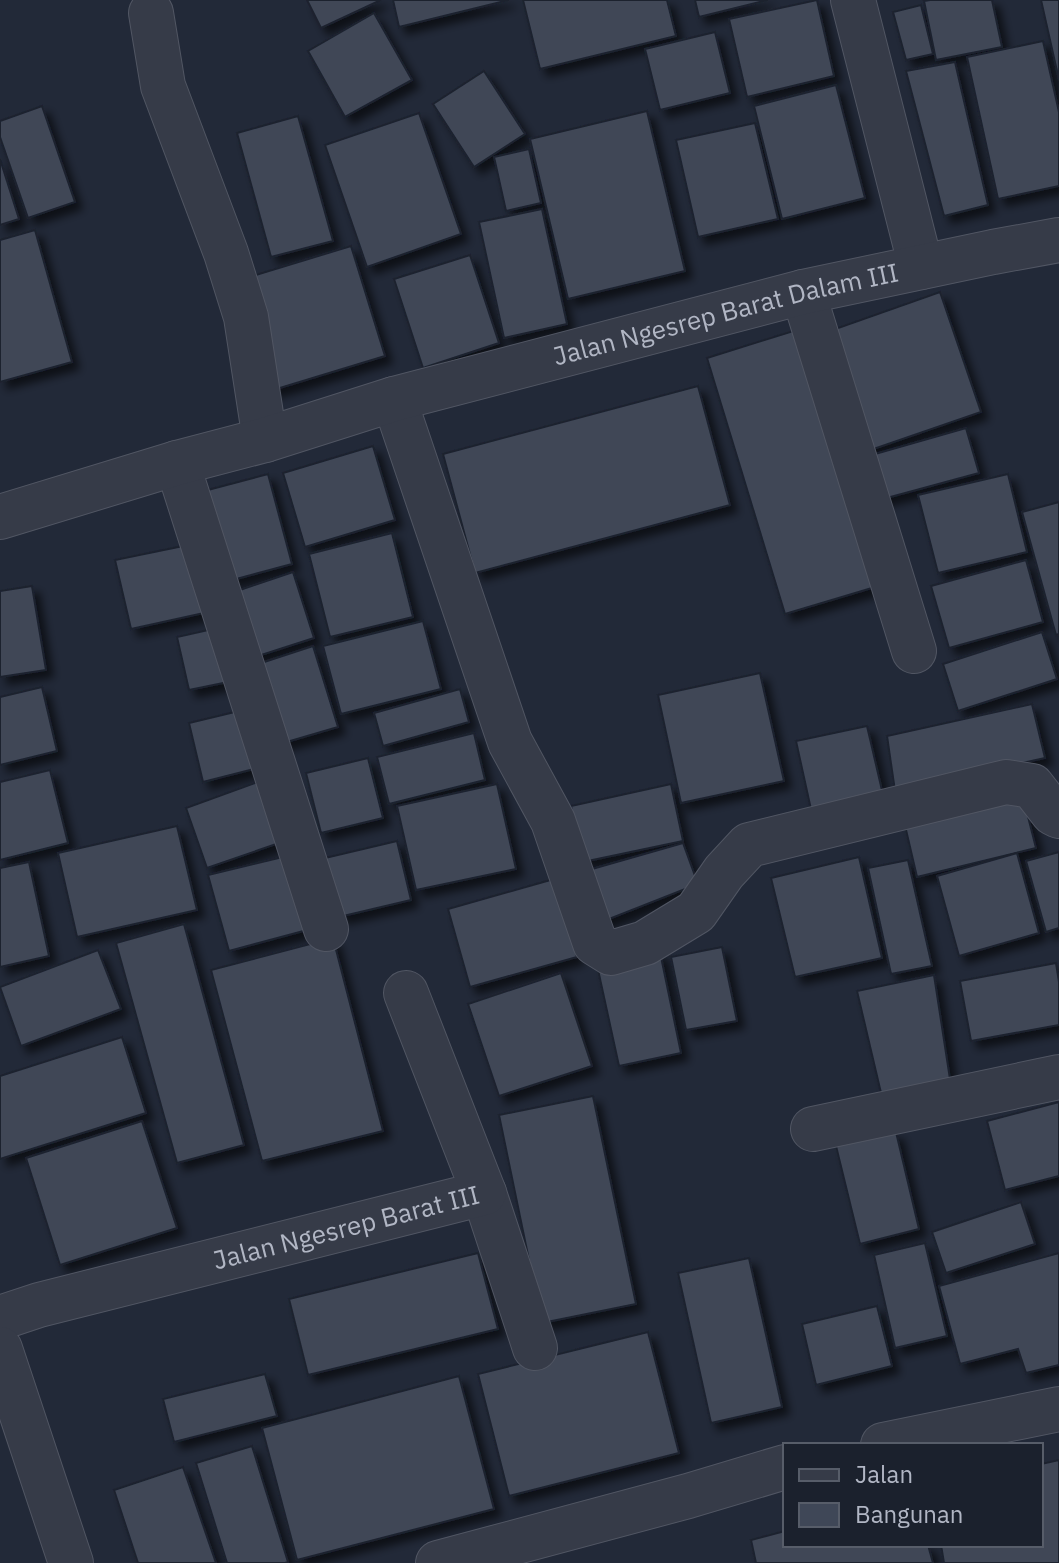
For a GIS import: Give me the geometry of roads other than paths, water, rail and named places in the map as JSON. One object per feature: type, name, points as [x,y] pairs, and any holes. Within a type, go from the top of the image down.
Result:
[{"type":"street","points":[[853,0],[921,267]]},
{"type":"street","points":[[151,13],[163,86],[226,253],[246,317],[265,440]]},
{"type":"street","name":"Jalan Ngesrep Barat Dalam III","points":[[0,517],[394,399],[803,292],[1059,240]]},
{"type":"street","points":[[803,292],[914,651]]},
{"type":"street","points":[[394,399],[510,742],[553,821],[595,943],[611,953],[645,943],[696,912],[724,872],[749,845],[1006,782],[1032,786],[1053,813],[1059,816]]},
{"type":"street","points":[[177,463],[326,929]]},
{"type":"street","name":"Jalan Ngesrep Barat III","points":[[0,1318],[39,1305],[484,1193],[406,993]]},
{"type":"street","points":[[813,1129],[1059,1077]]},
{"type":"street","points":[[484,1193],[535,1348]]},
{"type":"street","points":[[0,1349],[71,1563]]},
{"type":"street","points":[[893,1443],[1059,1409]]},
{"type":"street","points":[[438,1563],[783,1468]]}]
